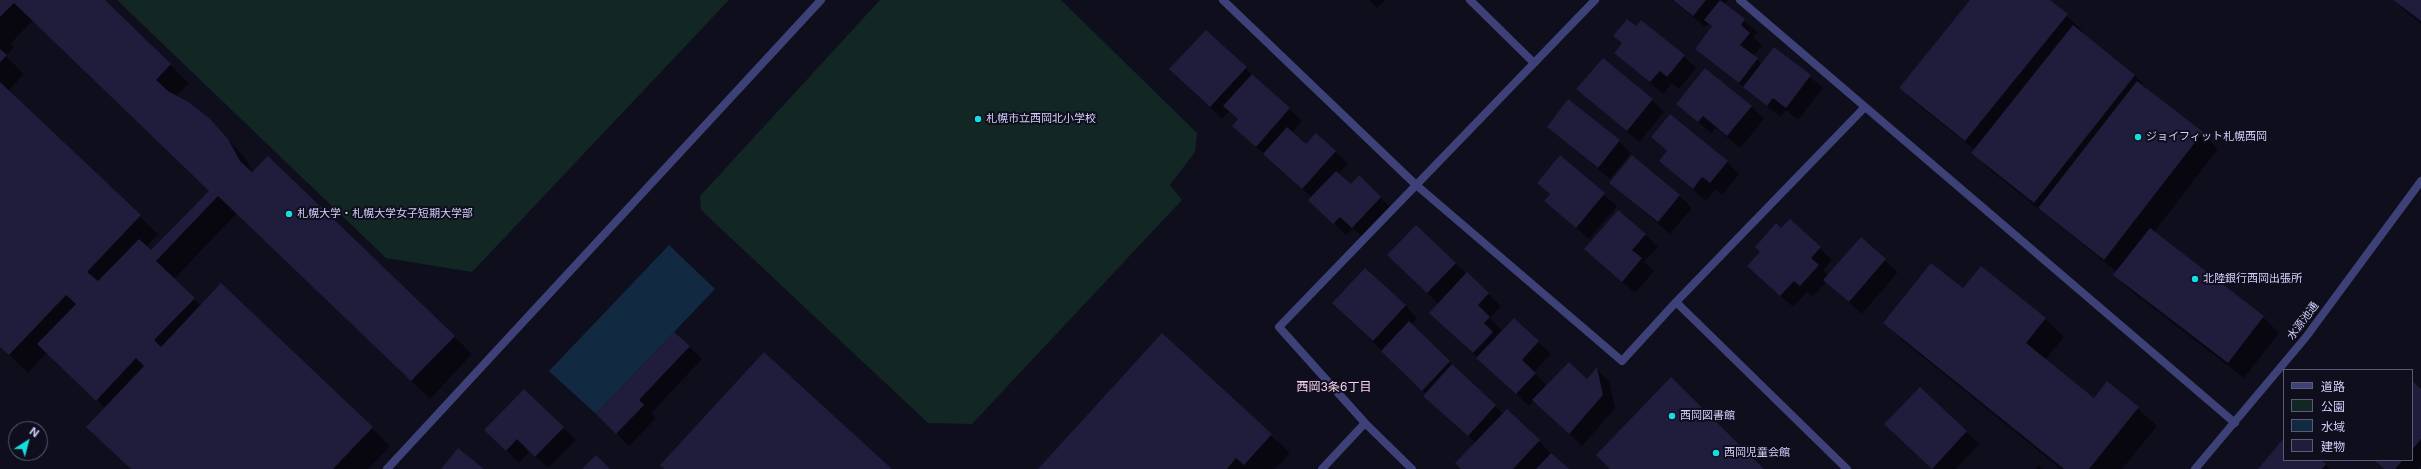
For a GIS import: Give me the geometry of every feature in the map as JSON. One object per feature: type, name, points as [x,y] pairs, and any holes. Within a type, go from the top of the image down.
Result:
[{"type":"street","points":[[387,469],[821,0]]},
{"type":"street","points":[[1223,0],[1415,184],[1622,361],[1676,302],[1865,107]]},
{"type":"street","points":[[1470,0],[1534,63]]},
{"type":"street","points":[[1412,469],[1365,423],[1278,326],[1595,0]]},
{"type":"street","points":[[1740,0],[2235,424]]},
{"type":"street","name":"水源池通","points":[[2195,469],[2235,424],[2306,337],[2421,181]]},
{"type":"street","points":[[1676,302],[1847,469]]},
{"type":"street","points":[[1322,469],[1365,423]]},
{"type":"green space","points":[[117,0],[729,0],[472,272],[386,258]]},
{"type":"green space","points":[[880,0],[1061,0],[1197,133],[1195,152],[1170,185],[1182,200],[972,424],[928,423],[701,210],[700,196]]},
{"type":"water","points":[[669,245],[715,289],[596,414],[549,371]]},
{"type":"building","points":[[0,0],[105,0],[171,64],[156,80],[168,91],[190,103],[209,118],[228,139],[240,161],[252,172],[268,156],[455,336],[411,381],[218,196],[156,261],[195,298],[154,340],[161,347],[221,283],[373,427],[333,469],[131,469],[86,427],[144,366],[136,358],[96,401],[37,344],[76,304],[66,295],[9,355],[0,347],[0,82],[141,215],[87,272],[98,281],[139,239],[151,250],[209,191],[14,3],[0,17]]},
{"type":"building","points":[[1673,0],[1706,0],[1693,16]]},
{"type":"building","points":[[1720,0],[1745,19],[1741,25],[1750,33],[1740,45],[1758,58],[1739,83],[1695,49],[1712,26],[1704,20]]},
{"type":"building","points":[[1970,0],[2050,0],[2068,14],[1965,141],[1899,88]]},
{"type":"building","points":[[2393,0],[2421,0],[2421,21]]},
{"type":"building","points":[[1627,19],[1636,26],[1641,20],[1685,55],[1667,77],[1660,71],[1650,82],[1614,53],[1622,43],[1613,36]]},
{"type":"building","points":[[2073,25],[2135,75],[2034,203],[1971,153]]},
{"type":"building","points":[[1206,30],[1247,67],[1210,107],[1169,69]]},
{"type":"building","points":[[1774,47],[1811,75],[1786,108],[1773,98],[1767,106],[1743,87]]},
{"type":"building","points":[[0,49],[7,55],[0,62]]},
{"type":"building","points":[[1603,58],[1653,99],[1627,131],[1576,89]]},
{"type":"building","points":[[1705,68],[1752,106],[1727,136],[1703,116],[1698,122],[1676,104]]},
{"type":"building","points":[[1252,74],[1290,108],[1256,147],[1232,126],[1238,119],[1223,106]]},
{"type":"building","points":[[2137,81],[2203,132],[2104,260],[2038,208]]},
{"type":"building","points":[[1568,99],[1620,140],[1598,168],[1547,127]]},
{"type":"building","points":[[1670,114],[1728,161],[1710,183],[1702,177],[1693,189],[1659,161],[1667,151],[1651,137]]},
{"type":"building","points":[[1287,127],[1306,144],[1316,133],[1336,151],[1302,189],[1263,154]]},
{"type":"building","points":[[1560,155],[1605,193],[1576,228],[1544,201],[1550,194],[1537,183]]},
{"type":"building","points":[[1632,155],[1680,195],[1658,222],[1609,183]]},
{"type":"building","points":[[1336,171],[1351,184],[1359,175],[1381,197],[1352,228],[1340,217],[1333,224],[1308,200]]},
{"type":"building","points":[[1618,210],[1646,234],[1632,250],[1642,258],[1622,282],[1584,249]]},
{"type":"building","points":[[1790,219],[1821,247],[1811,258],[1819,265],[1800,286],[1794,281],[1780,296],[1747,266],[1760,252],[1755,247],[1776,223],[1781,228]]},
{"type":"building","points":[[1416,225],[1456,263],[1427,293],[1387,255]]},
{"type":"building","points":[[2150,228],[2264,316],[2228,363],[2113,275]]},
{"type":"building","points":[[1861,237],[1886,259],[1849,302],[1823,280]]},
{"type":"building","points":[[1931,263],[1963,288],[1981,266],[2046,318],[2026,343],[2094,398],[2107,381],[2139,407],[2089,469],[2064,469],[1883,323]]},
{"type":"building","points":[[1365,268],[1406,305],[1373,341],[1332,303]]},
{"type":"building","points":[[1467,272],[1489,293],[1478,305],[1490,317],[1484,323],[1493,332],[1473,353],[1429,313]]},
{"type":"building","points":[[1514,318],[1539,341],[1522,360],[1536,373],[1516,394],[1476,358]]},
{"type":"building","points":[[1409,321],[1450,361],[1422,391],[1381,351]]},
{"type":"building","points":[[674,332],[690,346],[639,400],[644,405],[616,434],[596,414]]},
{"type":"building","points":[[1162,333],[1272,434],[1244,465],[1236,458],[1227,469],[1038,469]]},
{"type":"building","points":[[764,352],[892,469],[664,469],[660,465]]},
{"type":"building","points":[[1569,362],[1587,379],[1597,367],[1603,395],[1569,434],[1532,400]]},
{"type":"building","points":[[1452,364],[1496,405],[1468,436],[1423,396]]},
{"type":"building","name":"西岡図書館","points":[[1671,377],[1764,469],[1610,469],[1596,455]]},
{"type":"building","points":[[2413,382],[2421,389],[2421,439],[2413,449]]},
{"type":"building","points":[[1920,387],[1967,431],[1932,469],[1884,424]]},
{"type":"building","points":[[524,389],[564,427],[535,457],[517,439],[506,451],[484,430]]},
{"type":"building","points":[[1507,409],[1540,440],[1513,469],[1461,469],[1455,463]]},
{"type":"building","points":[[2283,439],[2283,461],[2322,461],[2326,464],[2322,469],[2258,469]]},
{"type":"building","points":[[458,448],[484,469],[441,469]]},
{"type":"building","points":[[1551,453],[1569,469],[1536,469]]},
{"type":"building","points":[[596,455],[610,469],[582,469]]},
{"type":"building","points":[[2375,461],[2402,461],[2395,469],[2384,469]]},
{"type":"place","name":"札幌市立西岡北小学校","points":[[978,119]]},
{"type":"place","name":"ジョイフィット札幌西岡","points":[[2138,137]]},
{"type":"place","name":"札幌大学・札幌大学女子短期大学部","points":[[289,214]]},
{"type":"place","name":"北陸銀行西岡出張所","points":[[2195,279]]},
{"type":"place","name":"西岡図書館","points":[[1672,416]]},
{"type":"place","name":"西岡児童会館","points":[[1716,453]]},
{"type":"district","name":"西岡3条6丁目","points":[[1334,387]]}]
